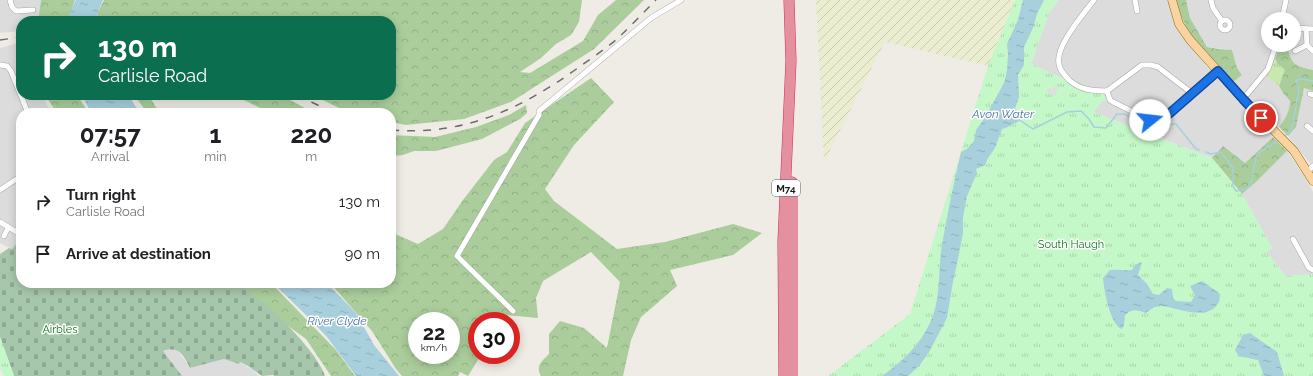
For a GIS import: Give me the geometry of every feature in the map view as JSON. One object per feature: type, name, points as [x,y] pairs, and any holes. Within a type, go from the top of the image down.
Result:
[{"type":"highway","name":"M74","points":[[783,376],[784,241],[790,61],[789,0]]},
{"type":"highway","name":"M74","points":[[794,0],[792,319],[794,376]]},
{"type":"main road","points":[[1172,0],[1179,24],[1190,40],[1243,99],[1310,169],[1313,181]]},
{"type":"street","points":[[10,0],[12,7],[16,11],[32,10]]},
{"type":"street","points":[[513,311],[457,256],[539,115],[539,111],[651,18],[681,0]]},
{"type":"street","points":[[1094,0],[1061,48],[1059,65],[1064,75],[1076,85],[1092,91],[1107,90],[1142,65],[1151,65],[1158,68],[1193,94]]},
{"type":"street","points":[[1135,0],[1137,10]]},
{"type":"street","points":[[1211,0],[1213,8],[1222,21]]},
{"type":"street","points":[[1283,12],[1286,0]]},
{"type":"street","points":[[1301,29],[1313,29]]},
{"type":"street","points":[[1306,29],[1307,45],[1313,51]]},
{"type":"street","points":[[1301,48],[1307,45]]},
{"type":"street","points":[[1243,99],[1268,69],[1274,52]]},
{"type":"street","points":[[0,65],[7,66],[11,71],[16,83]]},
{"type":"street","points":[[1107,90],[1108,96],[1113,102],[1154,122],[1158,122],[1193,94],[1218,71]]},
{"type":"street","points":[[1307,126],[1313,131]]},
{"type":"street","points":[[0,189],[16,181]]},
{"type":"street","points":[[0,222],[16,232]]},
{"type":"street","points":[[4,236],[8,228]]},
{"type":"street","points":[[1293,239],[1309,268],[1313,270]]},
{"type":"shaded area","points":[[0,0],[41,0],[39,16],[16,16],[16,31],[0,33]]},
{"type":"shaded area","points":[[1059,0],[1167,0],[1180,32],[1206,66],[1273,137],[1245,163],[1223,147],[1212,158],[1093,112],[1102,101],[1087,92],[1076,88],[1062,78],[1031,64],[1049,13]]},
{"type":"shaded area","points":[[1186,0],[1313,0],[1313,70],[1299,67],[1293,63],[1289,56],[1288,52],[1301,52],[1301,12],[1261,12],[1261,52],[1278,52],[1267,76],[1279,86],[1290,101],[1290,108],[1286,118],[1279,127],[1233,82],[1242,75],[1237,68],[1232,50],[1207,47],[1190,18]]},
{"type":"shaded area","points":[[16,43],[16,100],[45,100],[49,108],[16,108],[16,244],[12,249],[0,243],[0,48]]},
{"type":"shaded area","points":[[1054,86],[1058,87],[1055,96],[1047,93],[1048,88],[1053,90]]},
{"type":"shaded area","points":[[1304,88],[1313,91],[1313,167],[1288,136],[1296,127]]},
{"type":"shaded area","points":[[1287,151],[1313,192],[1313,274],[1286,276],[1266,252],[1272,248],[1242,194]]},
{"type":"shaded area","points":[[173,349],[179,352],[190,368],[224,359],[238,364],[239,362],[253,370],[259,376],[182,376],[163,351]]},
{"type":"green space","points":[[41,0],[75,0],[70,16],[39,16]]},
{"type":"green space","points":[[104,0],[582,0],[579,22],[571,35],[556,44],[541,58],[520,72],[530,73],[583,41],[598,15],[616,0],[644,0],[594,49],[511,102],[464,119],[406,125],[396,123],[396,108],[339,108],[323,100],[396,100],[396,16],[98,16]]},
{"type":"green space","points":[[816,0],[1015,0],[988,66],[885,42],[824,162]]},
{"type":"green space","name":"South Haugh","points":[[1015,0],[1059,0],[1049,13],[1031,64],[1062,78],[1076,88],[1087,92],[1103,94],[1107,100],[1102,101],[1093,112],[1212,158],[1242,194],[1272,248],[1266,252],[1286,276],[1313,274],[1313,376],[828,376],[910,314],[988,66]]},
{"type":"green space","points":[[1176,0],[1186,0],[1190,18],[1207,47],[1232,50],[1237,68],[1242,75],[1233,82],[1198,45],[1185,25]]},
{"type":"green space","points":[[1278,52],[1289,52],[1294,63],[1301,67],[1313,70],[1313,91],[1304,88],[1296,127],[1288,136],[1279,127],[1288,112],[1290,105],[1290,101],[1279,86],[1285,70],[1275,59]]},
{"type":"green space","points":[[1275,59],[1278,64],[1286,70],[1279,86],[1267,76]]},
{"type":"green space","points":[[591,78],[614,102],[574,145],[545,189],[554,201],[617,249],[665,242],[733,224],[762,233],[733,255],[670,270],[677,286],[641,317],[631,340],[623,376],[541,376],[539,372],[540,364],[549,354],[549,334],[560,321],[584,328],[607,348],[620,282],[591,252],[543,281],[536,298],[538,318],[520,316],[520,312],[468,312],[468,364],[475,364],[468,376],[460,372],[458,376],[402,376],[372,331],[334,288],[396,288],[396,234],[418,244],[443,229],[494,160],[507,152],[525,123]]},
{"type":"green space","points":[[48,100],[80,100],[86,108],[54,108]]},
{"type":"green space","points":[[138,100],[151,100],[157,108],[144,108]]},
{"type":"green space","points":[[244,100],[290,100],[305,108],[260,108]]},
{"type":"green space","points":[[526,105],[527,113],[520,119],[482,139],[436,151],[414,151],[396,156],[396,135],[435,137],[476,127],[509,115]]},
{"type":"green space","points":[[1273,137],[1287,151],[1242,194],[1212,158],[1223,146],[1245,163]]},
{"type":"green space","name":"Airbles","points":[[16,244],[16,288],[242,288],[265,304],[285,323],[314,356],[321,366],[325,376],[262,376],[240,362],[239,364],[224,359],[190,368],[180,353],[169,350],[163,351],[182,376],[14,376],[0,337],[0,254],[9,248],[12,249]]},
{"type":"green space","points":[[236,288],[276,288],[336,350],[355,376],[331,376],[306,339]]},
{"type":"green space","points":[[0,337],[14,376],[4,376],[0,369]]},
{"type":"water","points":[[76,0],[103,0],[97,16],[70,16]]},
{"type":"water","name":"Avon Water","points":[[1023,0],[1044,0],[1024,47],[1024,65],[1018,75],[1019,97],[1015,108],[1021,116],[1018,122],[1002,129],[995,148],[985,165],[976,169],[977,173],[967,196],[963,217],[963,233],[947,318],[929,352],[919,366],[908,376],[882,376],[910,352],[925,333],[930,323],[937,299],[942,245],[961,152],[967,149],[974,141],[976,130],[984,119],[1004,83],[1007,71],[1007,44],[1018,20]]},
{"type":"water","points":[[84,100],[131,100],[137,108],[88,108]]},
{"type":"water","points":[[1142,262],[1138,275],[1147,284],[1153,294],[1159,295],[1167,288],[1172,289],[1173,298],[1176,301],[1191,302],[1195,295],[1190,286],[1202,281],[1219,293],[1220,299],[1218,304],[1211,310],[1197,313],[1160,306],[1154,307],[1146,313],[1133,310],[1125,315],[1122,329],[1114,321],[1108,306],[1103,278],[1110,270],[1132,270],[1135,265]]},
{"type":"water","name":"River Clyde","points":[[278,288],[332,288],[356,313],[374,345],[399,376],[356,376],[327,337]]},
{"type":"water","points":[[1250,333],[1277,352],[1284,376],[1264,376],[1258,360],[1239,356],[1235,350],[1243,335]]},
{"type":"waterway","points":[[1283,137],[1291,130],[1294,118],[1299,89],[1296,80],[1303,79],[1313,81]]},
{"type":"waterway","points":[[1018,119],[1033,129],[1067,112],[1081,111],[1094,127],[1106,128],[1117,114],[1125,114],[1152,132],[1167,124],[1176,124],[1196,149],[1199,150]]},
{"type":"waterway","points":[[1206,152],[1211,154],[1221,152],[1233,168],[1233,186],[1236,191],[1244,190],[1249,187],[1253,176],[1255,163],[1260,152],[1279,140]]},
{"type":"railway","points":[[396,130],[417,131],[442,129],[466,124],[489,117],[533,97],[602,51],[632,25],[656,0]]},
{"type":"railway","points":[[0,40],[16,38]]},
{"type":"railway","points":[[307,100],[324,108]]},
{"type":"route","points":[[1150,120],[1154,122],[1162,120],[1218,71],[1261,118]]}]
